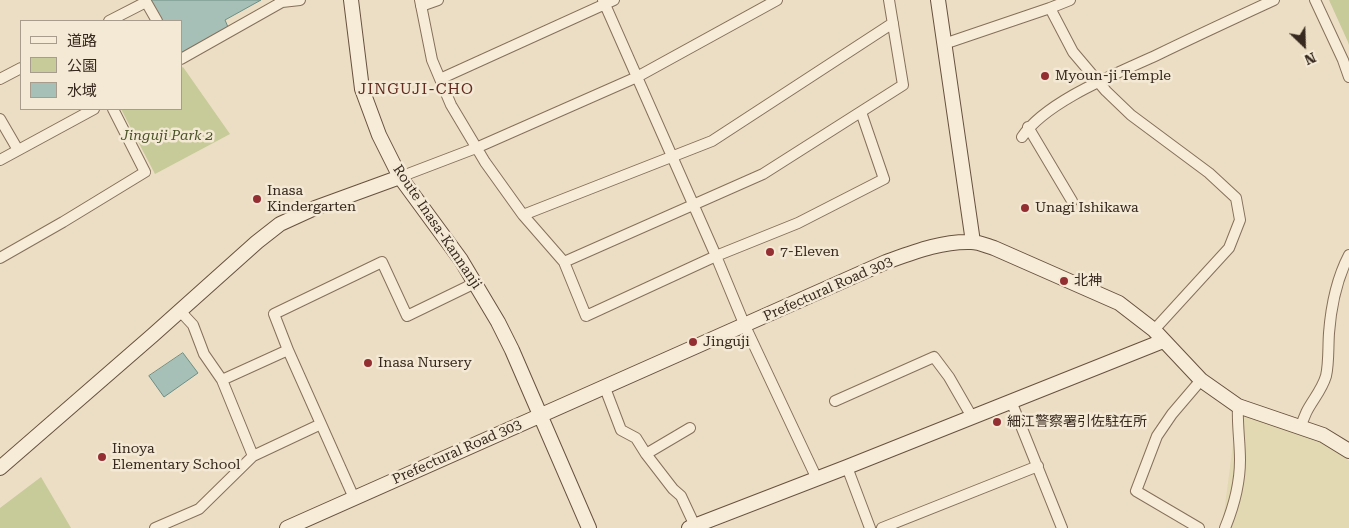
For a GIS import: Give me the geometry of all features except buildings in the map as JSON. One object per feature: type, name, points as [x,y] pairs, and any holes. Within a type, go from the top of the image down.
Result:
[{"type":"main road","name":"Route Inasa-Kannanji","points":[[350,0],[362,89],[379,135],[400,177],[462,260],[498,322],[589,528]]},
{"type":"main road","points":[[938,0],[973,242]]},
{"type":"main road","points":[[0,468],[257,242],[280,224],[315,208],[400,177]]},
{"type":"main road","name":"Prefectural Road 303","points":[[287,528],[886,262],[919,250],[943,244],[973,242],[994,248],[1119,303],[1159,335],[1201,380],[1238,406],[1323,436],[1349,451]]},
{"type":"main road","points":[[692,527],[1011,401],[1159,335]]},
{"type":"street","points":[[182,58],[282,2],[300,0]]},
{"type":"street","points":[[438,0],[421,3],[432,60],[451,105],[476,148],[523,215],[564,262],[586,316],[716,256],[798,222],[884,178],[861,112]]},
{"type":"street","points":[[400,177],[476,148],[637,77],[777,0]]},
{"type":"street","points":[[564,262],[763,174],[903,85],[889,0]]},
{"type":"street","points":[[944,44],[1070,0]]},
{"type":"street","points":[[1022,137],[1028,127],[1051,109],[1098,82],[1274,0]]},
{"type":"street","points":[[1315,0],[1349,77]]},
{"type":"street","points":[[111,20],[145,1],[156,20]]},
{"type":"street","points":[[440,80],[607,1],[637,77],[745,326],[817,478]]},
{"type":"street","points":[[1050,8],[1073,52],[1098,82],[1130,115],[1209,172],[1236,198],[1240,220],[1228,248],[1159,335]]},
{"type":"street","points":[[523,215],[712,141],[893,23]]},
{"type":"street","points":[[0,79],[20,69]]},
{"type":"street","points":[[0,160],[92,110]]},
{"type":"street","points":[[0,258],[145,172],[114,110]]},
{"type":"street","points":[[0,119],[18,150]]},
{"type":"street","points":[[1028,127],[1072,201]]},
{"type":"street","points":[[1301,428],[1303,415],[1319,391],[1326,375],[1329,330],[1340,275],[1349,255]]},
{"type":"street","points":[[354,498],[288,350],[274,314],[382,262],[407,316],[475,283]]},
{"type":"street","points":[[180,311],[193,325],[204,354],[222,380],[253,456]]},
{"type":"street","points":[[222,380],[288,350]]},
{"type":"street","points":[[835,401],[934,357],[949,377],[972,417]]},
{"type":"street","points":[[1199,528],[1136,491],[1158,436],[1172,414],[1201,380]]},
{"type":"street","points":[[604,388],[621,430],[636,438],[673,490],[681,496],[692,527]]},
{"type":"street","points":[[1011,401],[1062,528]]},
{"type":"street","points":[[1226,528],[1238,485],[1240,460],[1238,406]]},
{"type":"street","points":[[155,528],[199,509],[253,456],[321,424]]},
{"type":"street","points":[[646,454],[690,428]]},
{"type":"street","points":[[882,528],[1038,466]]},
{"type":"street","points":[[847,467],[870,528]]},
{"type":"shaded area","points":[[1238,406],[1323,435],[1349,461],[1349,528],[1222,528]]},
{"type":"green space","points":[[1329,0],[1349,0],[1349,45],[1348,42]]},
{"type":"green space","name":"Jinguji Park 2","points":[[182,68],[230,134],[155,174],[122,110],[182,110]]},
{"type":"green space","points":[[41,477],[71,528],[0,528],[0,508]]},
{"type":"water","points":[[149,0],[261,0],[225,20],[228,27],[182,52],[182,20],[159,20]]},
{"type":"water","points":[[183,353],[198,373],[164,397],[149,376]]},
{"type":"place","name":"Myoun-ji Temple","points":[[1045,76]]},
{"type":"place","name":"Inasa Kindergarten","points":[[257,199]]},
{"type":"place","name":"Unagi Ishikawa","points":[[1025,208]]},
{"type":"place","name":"7-Eleven","points":[[770,252]]},
{"type":"place","name":"北神","points":[[1064,281]]},
{"type":"place","name":"Jinguji","points":[[693,342]]},
{"type":"place","name":"Inasa Nursery","points":[[368,363]]},
{"type":"place","name":"細江警察署引佐駐在所","points":[[997,422]]},
{"type":"place","name":"Iinoya Elementary School","points":[[102,457]]},
{"type":"district","name":"JINGUJI-CHO","points":[[416,90]]}]
